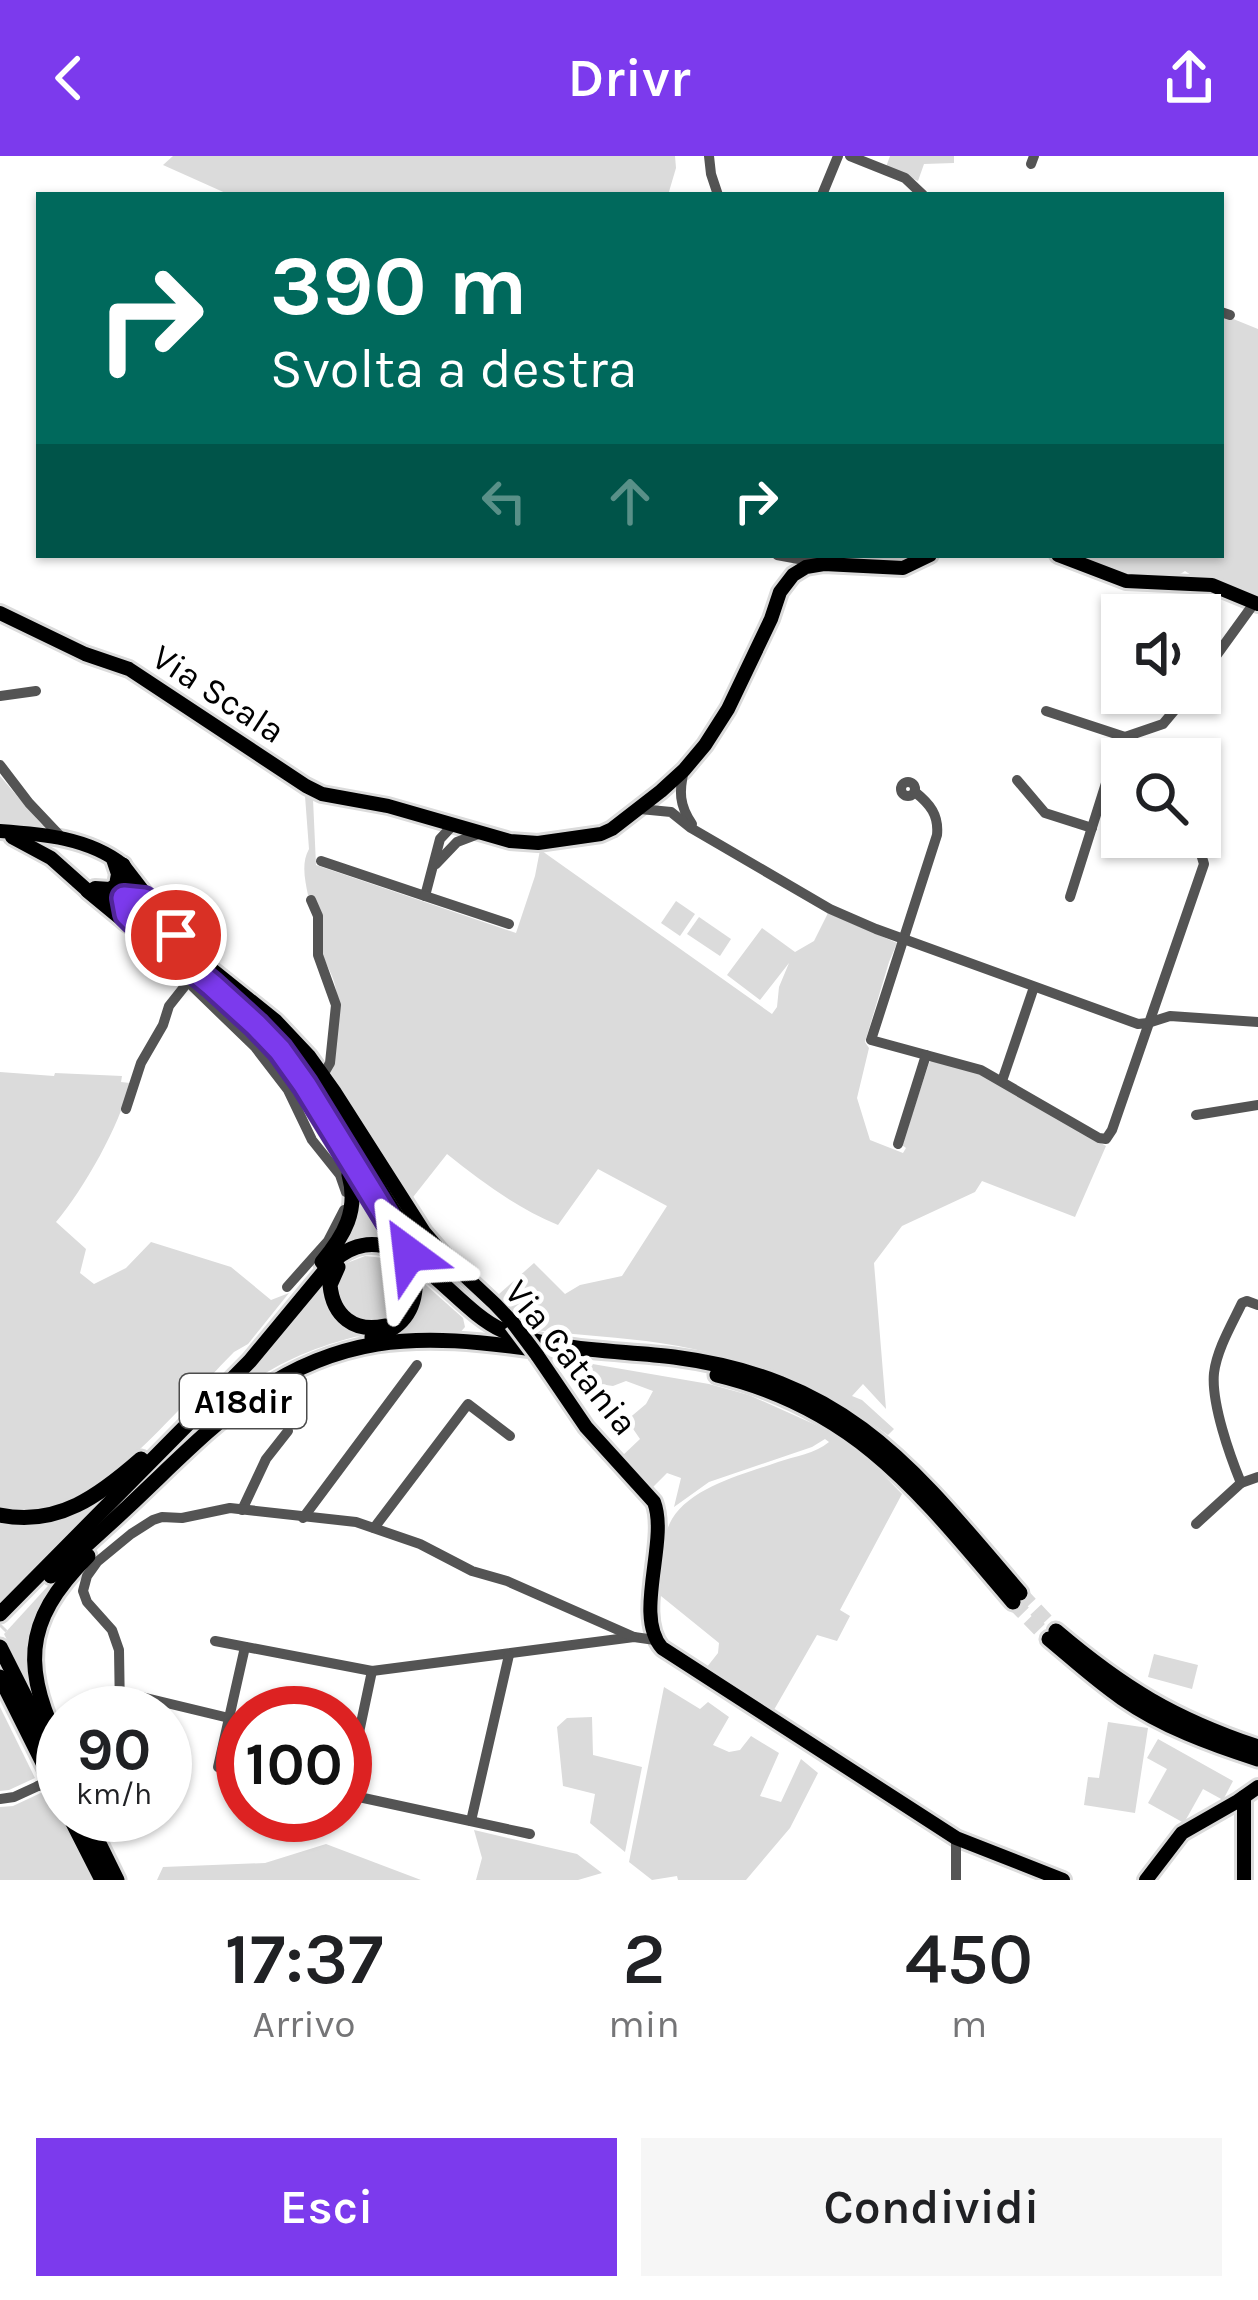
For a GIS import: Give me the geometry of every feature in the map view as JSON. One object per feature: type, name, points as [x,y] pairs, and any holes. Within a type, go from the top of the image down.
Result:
[{"type":"highway","points":[[114,858],[128,882],[127,914],[263,1038],[297,1081],[402,1246]]},
{"type":"highway","points":[[44,1582],[235,1396],[305,1355],[397,1326],[414,1299],[412,1272],[402,1246],[290,1063],[256,1025],[81,884]]},
{"type":"highway","points":[[200,980],[247,1011],[302,1066],[417,1244],[485,1313],[522,1332],[675,1357]]},
{"type":"highway","points":[[156,1457],[344,1232],[353,1201],[352,1183],[322,1119]]},
{"type":"highway","name":"A18dir","points":[[0,1614],[250,1361],[333,1261],[364,1245],[405,1254],[473,1313],[508,1333],[675,1357],[770,1378],[824,1402],[859,1424],[910,1468],[1016,1598],[902,1476],[818,1412],[766,1389],[717,1376],[560,1350],[445,1340],[354,1348],[309,1363],[261,1388],[215,1423],[2,1625]]},
{"type":"highway","points":[[412,1272],[407,1303],[389,1324],[358,1326],[341,1317],[334,1305],[330,1285],[338,1267],[356,1255],[380,1254],[412,1269],[486,1330],[560,1350]]},
{"type":"highway","points":[[0,1515],[53,1515],[89,1500],[225,1386]]},
{"type":"highway","points":[[36,1686],[37,1637],[47,1607],[74,1570],[261,1388]]},
{"type":"highway","points":[[1258,1748],[1168,1711],[1052,1635],[1125,1700],[1162,1721],[1258,1759]]},
{"type":"highway","points":[[0,1647],[36,1718]]},
{"type":"highway","points":[[0,1677],[36,1748]]},
{"type":"highway","points":[[0,1694],[36,1749]]},
{"type":"highway","points":[[83,1842],[102,1880]]},
{"type":"highway","points":[[99,1842],[117,1880]]},
{"type":"main road","points":[[792,558],[903,568],[924,558]]},
{"type":"main road","name":"Via Scala","points":[[0,613],[85,655],[129,669],[306,787],[510,841],[538,843],[591,838],[612,829],[684,770],[728,709],[787,581],[792,558]]},
{"type":"main road","points":[[1066,558],[1126,581],[1212,585],[1256,603]]},
{"type":"main road","points":[[0,832],[63,839],[114,858],[118,874],[114,887],[105,890],[81,884]]},
{"type":"main road","points":[[0,832],[36,847],[81,884],[111,899],[144,900],[176,935]]},
{"type":"main road","points":[[81,884],[70,857],[73,850],[85,848],[114,858]]},
{"type":"main road","name":"Via Catania","points":[[114,858],[200,961],[277,1021],[323,1075],[424,1232],[496,1304],[586,1427],[654,1502],[659,1526],[651,1579],[655,1640]]},
{"type":"main road","points":[[655,1640],[695,1672],[956,1838],[1064,1880]]},
{"type":"main road","points":[[1146,1880],[1182,1833],[1244,1797],[1258,1783]]},
{"type":"main road","points":[[1244,1797],[1244,1880]]},
{"type":"street","points":[[710,156],[717,192]]},
{"type":"street","points":[[823,192],[838,156]]},
{"type":"street","points":[[850,156],[905,178],[920,192]]},
{"type":"street","points":[[1221,650],[1256,603]]},
{"type":"street","points":[[0,696],[36,691]]},
{"type":"street","points":[[1046,711],[1125,737],[1163,724],[1172,714]]},
{"type":"street","points":[[0,765],[63,839]]},
{"type":"street","points":[[676,808],[684,770]]},
{"type":"street","points":[[1017,780],[1045,813],[1092,828]]},
{"type":"street","points":[[661,791],[704,834],[830,909],[904,940],[1138,1024],[1170,1016],[1258,1022]]},
{"type":"street","points":[[915,792],[934,811],[938,826],[871,1040],[973,1067],[1099,1138],[1106,1138],[1112,1130],[1202,858]]},
{"type":"street","points":[[1070,897],[1101,799]]},
{"type":"street","points":[[638,808],[676,808]]},
{"type":"street","points":[[425,816],[440,839]]},
{"type":"street","points":[[453,847],[454,824]]},
{"type":"street","points":[[425,896],[440,839],[454,824]]},
{"type":"street","points":[[434,867],[465,837],[481,833]]},
{"type":"street","points":[[321,861],[509,924]]},
{"type":"street","points":[[311,900],[317,916],[318,955],[335,1004],[330,1063],[323,1075]]},
{"type":"street","points":[[126,1109],[141,1063],[169,1006],[200,980]]},
{"type":"street","points":[[200,980],[193,987],[255,1047],[288,1090],[312,1140],[345,1187],[346,1202],[337,1227],[287,1287]]},
{"type":"street","points":[[1002,1081],[1034,987]]},
{"type":"street","points":[[898,1144],[926,1055]]},
{"type":"street","points":[[1196,1115],[1258,1105]]},
{"type":"street","points":[[1241,1483],[1218,1410],[1214,1374],[1242,1303],[1258,1304]]},
{"type":"street","points":[[303,1518],[417,1364]]},
{"type":"street","points":[[374,1528],[468,1404],[510,1436]]},
{"type":"street","points":[[242,1510],[266,1459],[288,1431]]},
{"type":"street","points":[[1196,1524],[1241,1483],[1258,1477]]},
{"type":"street","points":[[121,1686],[119,1650],[112,1630],[87,1602],[83,1592],[86,1576],[153,1520],[230,1508],[346,1520],[374,1528],[634,1637],[655,1640]]},
{"type":"street","points":[[214,1641],[372,1671],[634,1637]]},
{"type":"street","points":[[236,1686],[245,1647]]},
{"type":"street","points":[[471,1821],[509,1654]]},
{"type":"street","points":[[369,1686],[372,1671]]},
{"type":"street","points":[[0,1799],[36,1787]]},
{"type":"street","points":[[372,1800],[530,1834]]},
{"type":"street","points":[[956,1838],[956,1880]]},
{"type":"shaded area","points":[[173,156],[675,156],[676,168],[669,192],[223,192],[163,165]]},
{"type":"shaded area","points":[[890,156],[954,156],[954,163],[924,164],[918,181],[886,167]]},
{"type":"shaded area","points":[[1224,315],[1258,329],[1258,598],[1185,571],[1145,579],[1080,558],[1224,558]]},
{"type":"shaded area","points":[[0,776],[49,833],[0,827]]},
{"type":"shaded area","points":[[305,796],[313,799],[316,865],[516,933],[540,850],[772,1014],[789,963],[760,1000],[727,975],[762,928],[795,952],[814,941],[828,913],[897,943],[865,1042],[869,1048],[857,1098],[870,1140],[903,1153],[933,1059],[980,1073],[1106,1146],[1075,1217],[982,1181],[975,1192],[902,1226],[874,1263],[886,1409],[863,1384],[852,1396],[894,1429],[888,1435],[832,1399],[743,1362],[646,1341],[524,1329],[499,1294],[534,1263],[565,1294],[580,1285],[622,1276],[667,1206],[598,1169],[558,1225],[500,1194],[447,1154],[410,1201],[329,1073],[338,1007],[334,980],[321,948],[320,912],[306,883]]},
{"type":"shaded area","points":[[676,901],[695,914],[680,936],[661,923]]},
{"type":"shaded area","points":[[699,917],[731,939],[720,956],[687,934]]},
{"type":"shaded area","points":[[0,1072],[122,1076],[121,1082],[130,1083],[100,1156],[56,1222],[86,1249],[80,1273],[94,1284],[126,1268],[151,1242],[231,1267],[271,1300],[289,1293],[248,1344],[234,1352],[121,1467],[71,1502],[48,1511],[0,1510]]},
{"type":"shaded area","points":[[355,1189],[390,1243],[343,1246]]},
{"type":"shaded area","points":[[365,1256],[399,1264],[402,1285],[395,1309],[369,1324],[339,1308],[337,1274],[347,1263]]},
{"type":"shaded area","points":[[331,1268],[329,1303],[372,1333],[321,1347],[278,1366],[196,1423]]},
{"type":"shaded area","points":[[419,1279],[463,1318],[465,1327],[457,1336],[382,1338],[394,1332]]},
{"type":"shaded area","points":[[546,1356],[749,1395],[836,1434],[902,1494],[840,1610],[850,1616],[837,1641],[817,1635],[771,1715],[703,1672],[718,1653],[719,1643],[656,1592],[662,1545],[672,1519],[692,1498],[829,1442],[825,1439],[709,1482],[674,1507],[681,1478],[667,1473],[652,1488],[621,1457],[640,1439],[627,1420],[653,1391],[626,1381],[599,1384]]},
{"type":"shaded area","points":[[108,1495],[0,1605],[0,1523],[57,1522]]},
{"type":"shaded area","points":[[57,1576],[28,1674],[24,1673],[4,1634]]},
{"type":"shaded area","points":[[1154,1654],[1198,1665],[1192,1689],[1148,1677]]},
{"type":"shaded area","points":[[664,1687],[700,1709],[708,1702],[729,1717],[713,1745],[729,1752],[740,1750],[751,1736],[779,1753],[760,1796],[781,1802],[801,1759],[818,1773],[790,1828],[746,1880],[678,1880],[677,1876],[652,1880],[629,1862]]},
{"type":"shaded area","points":[[0,1707],[35,1778],[0,1791]]},
{"type":"shaded area","points":[[592,1717],[593,1755],[642,1767],[625,1852],[590,1823],[595,1794],[563,1786],[557,1727],[567,1718]]},
{"type":"shaded area","points":[[1108,1722],[1148,1728],[1135,1813],[1084,1805],[1088,1777],[1099,1778]]},
{"type":"shaded area","points":[[1158,1739],[1233,1781],[1223,1800],[1203,1789],[1184,1823],[1148,1803],[1167,1769],[1147,1758]]},
{"type":"shaded area","points":[[36,1795],[36,1842],[71,1842],[91,1880],[0,1880],[0,1807]]},
{"type":"shaded area","points":[[474,1830],[577,1854],[602,1873],[578,1880],[476,1880],[482,1858]]},
{"type":"shaded area","points":[[326,1844],[421,1880],[157,1880],[163,1867],[265,1863]]},
{"type":"tunnel","points":[[1020,1593],[1056,1631]]},
{"type":"tunnel","points":[[1013,1602],[1049,1639]]},
{"type":"route","points":[[176,935],[144,900],[124,898],[133,920],[256,1025],[290,1063],[409,1254]]}]
